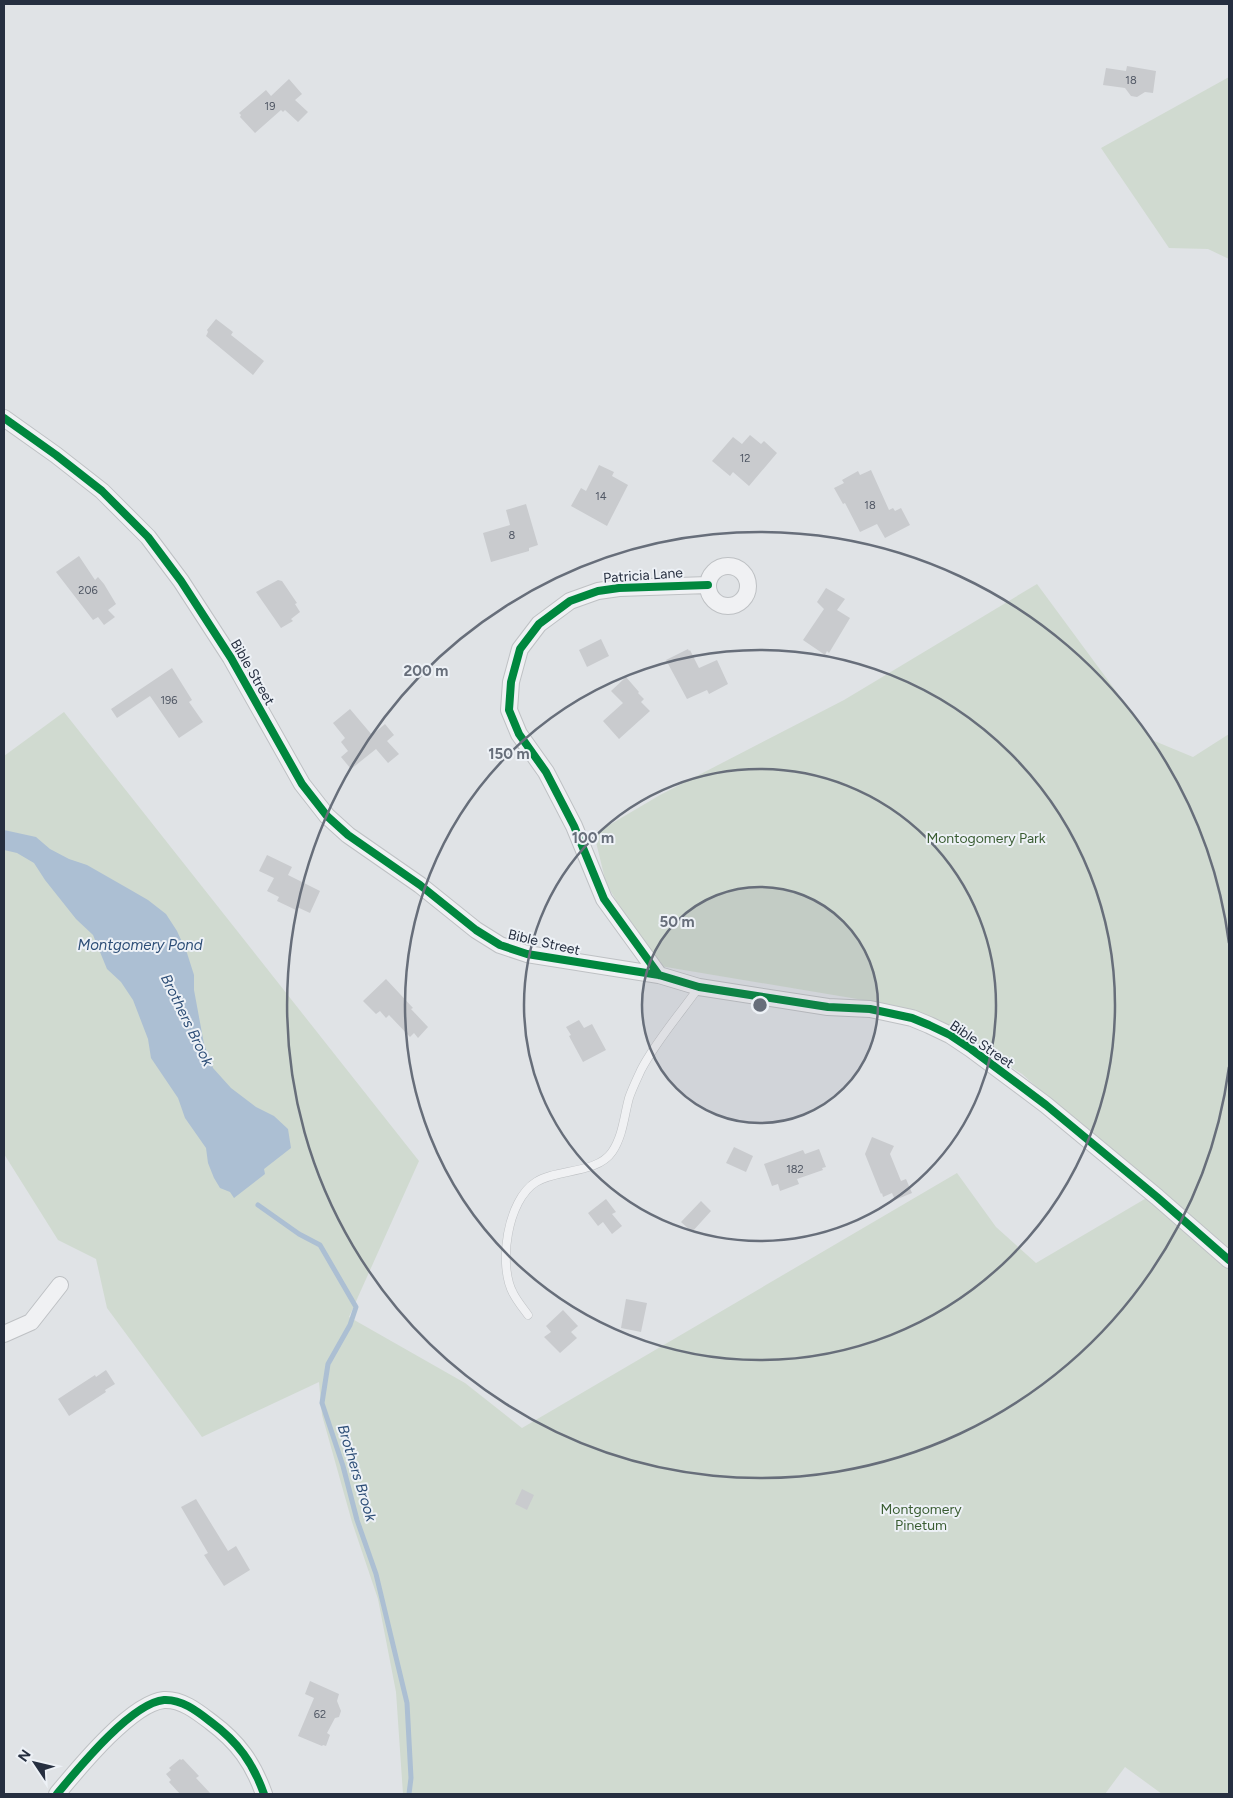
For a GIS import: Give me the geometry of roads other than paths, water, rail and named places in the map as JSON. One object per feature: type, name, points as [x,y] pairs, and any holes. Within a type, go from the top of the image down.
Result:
[{"type":"street","name":"Bible Street","points":[[4,418],[102,491],[148,537],[181,581],[232,658],[302,784],[328,816],[348,835],[420,885],[476,930],[509,949],[561,960],[659,975],[699,987],[828,1006],[870,1009],[912,1018],[950,1035],[1053,1111],[1157,1197],[1229,1260]]},
{"type":"street","name":"Patricia Lane","points":[[659,975],[604,899],[574,826],[546,772],[519,734],[509,710],[511,682],[520,649],[539,624],[570,601],[598,591],[619,588],[708,585]]},
{"type":"street","points":[[4,1334],[31,1322],[60,1285]]},
{"type":"street","points":[[57,1794],[75,1772],[119,1727],[149,1705],[164,1700],[180,1702],[224,1731],[254,1768],[264,1794]]},
{"type":"lane","points":[[528,1315],[513,1292],[506,1268],[507,1242],[514,1211],[521,1196],[536,1182],[594,1165],[611,1154],[620,1135],[630,1097],[641,1070],[699,987]]},
{"type":"water","name":"Montgomery Pond","points":[[4,830],[36,837],[50,849],[69,859],[87,865],[148,900],[166,914],[177,931],[194,975],[194,990],[204,1044],[213,1068],[231,1088],[256,1107],[274,1116],[288,1129],[291,1148],[264,1169],[265,1174],[234,1198],[230,1192],[220,1188],[214,1178],[208,1163],[206,1148],[185,1118],[178,1098],[151,1058],[148,1039],[133,1000],[121,982],[107,969],[93,935],[76,919],[34,863],[17,853],[4,850]]},
{"type":"waterway","name":"Brothers Brook","points":[[258,1205],[299,1234],[320,1245],[356,1307],[350,1325],[328,1364],[322,1403],[343,1466],[357,1520],[376,1574],[407,1703],[411,1778],[409,1794]]},
{"type":"park label","name":"Montogomery Park","points":[[986,838]]},
{"type":"park label","name":"Montgomery Pinetum","points":[[921,1518]]}]
